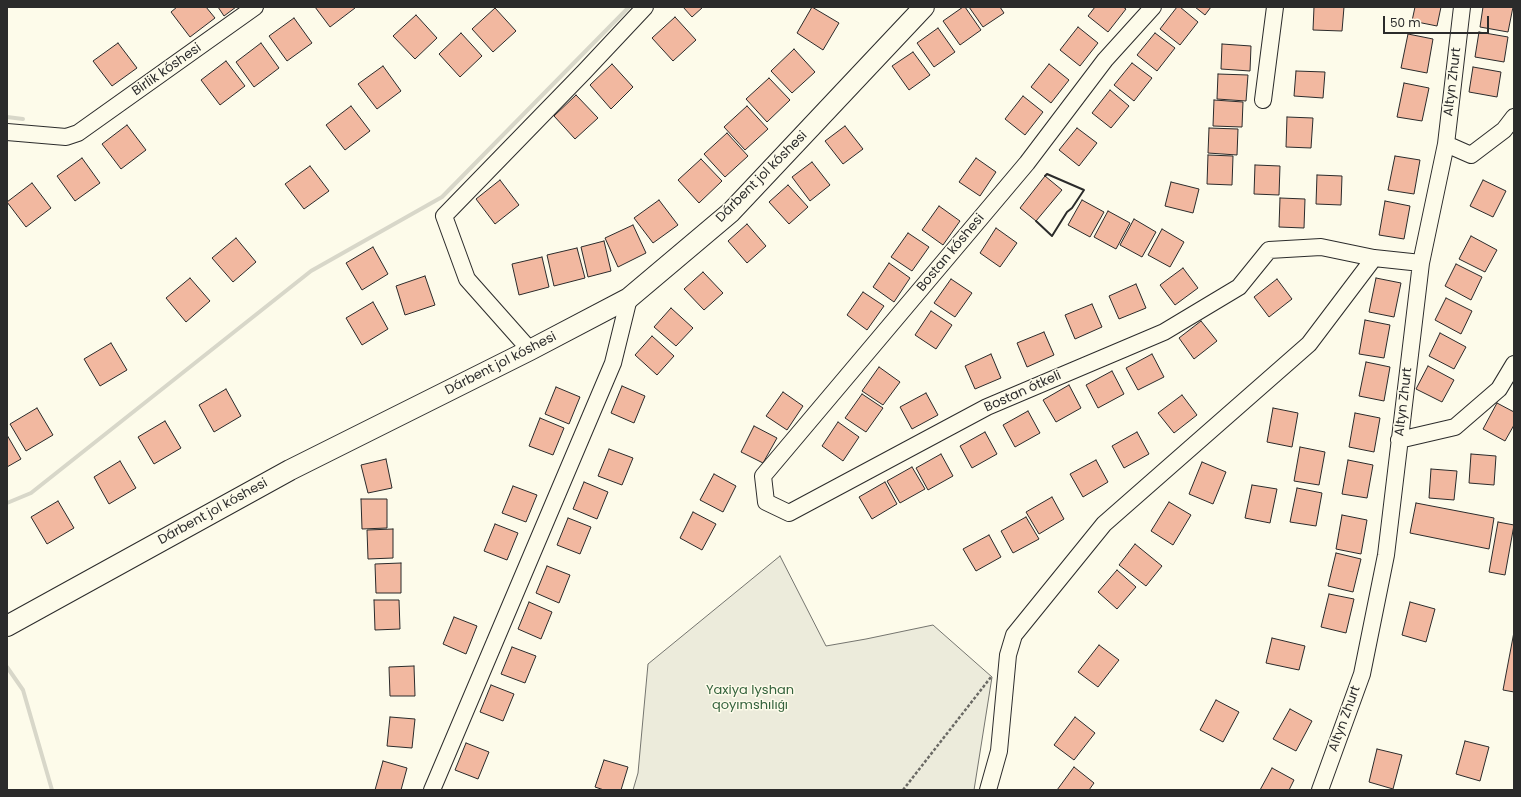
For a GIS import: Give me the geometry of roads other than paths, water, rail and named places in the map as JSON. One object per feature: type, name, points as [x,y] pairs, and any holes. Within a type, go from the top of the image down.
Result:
[{"type":"main road","name":"Dárbent jol kóshesi","points":[[7,626],[290,470],[530,350],[629,298],[731,212],[924,7]]},
{"type":"street","name":"Birlik kóshesi","points":[[7,132],[66,137],[78,133],[255,7]]},
{"type":"street","points":[[530,350],[467,279],[444,216],[645,7]]},
{"type":"street","name":"Bostan kóshesi","points":[[766,502],[763,476],[1027,163],[1105,60],[1153,7]]},
{"type":"street","points":[[1263,100],[1275,7]]},
{"type":"street","name":"Altyn Zhurt","points":[[1320,790],[1362,674],[1386,554],[1421,263],[1446,144],[1462,7]]},
{"type":"street","points":[[1446,144],[1471,155],[1504,130],[1514,117]]},
{"type":"street","name":"Bostan ótkeli","points":[[766,502],[789,513],[987,407],[1164,332],[1240,287],[1269,250],[1321,247],[1374,258]]},
{"type":"street","points":[[988,790],[999,751],[1008,655],[1014,635],[1104,524],[1310,344],[1374,258],[1421,263]]},
{"type":"street","points":[[432,790],[613,363],[629,298]]},
{"type":"street","points":[[1399,440],[1455,427],[1499,389],[1514,364]]},
{"type":"waterway","points":[[7,503],[31,493],[311,271],[442,197],[629,7]]},
{"type":"waterway","points":[[7,117],[23,119]]},
{"type":"waterway","points":[[7,667],[23,690],[52,790]]},
{"type":"park label","name":"Yaxiya Iyshan qoyımshılıǵı","points":[[750,698]]}]
